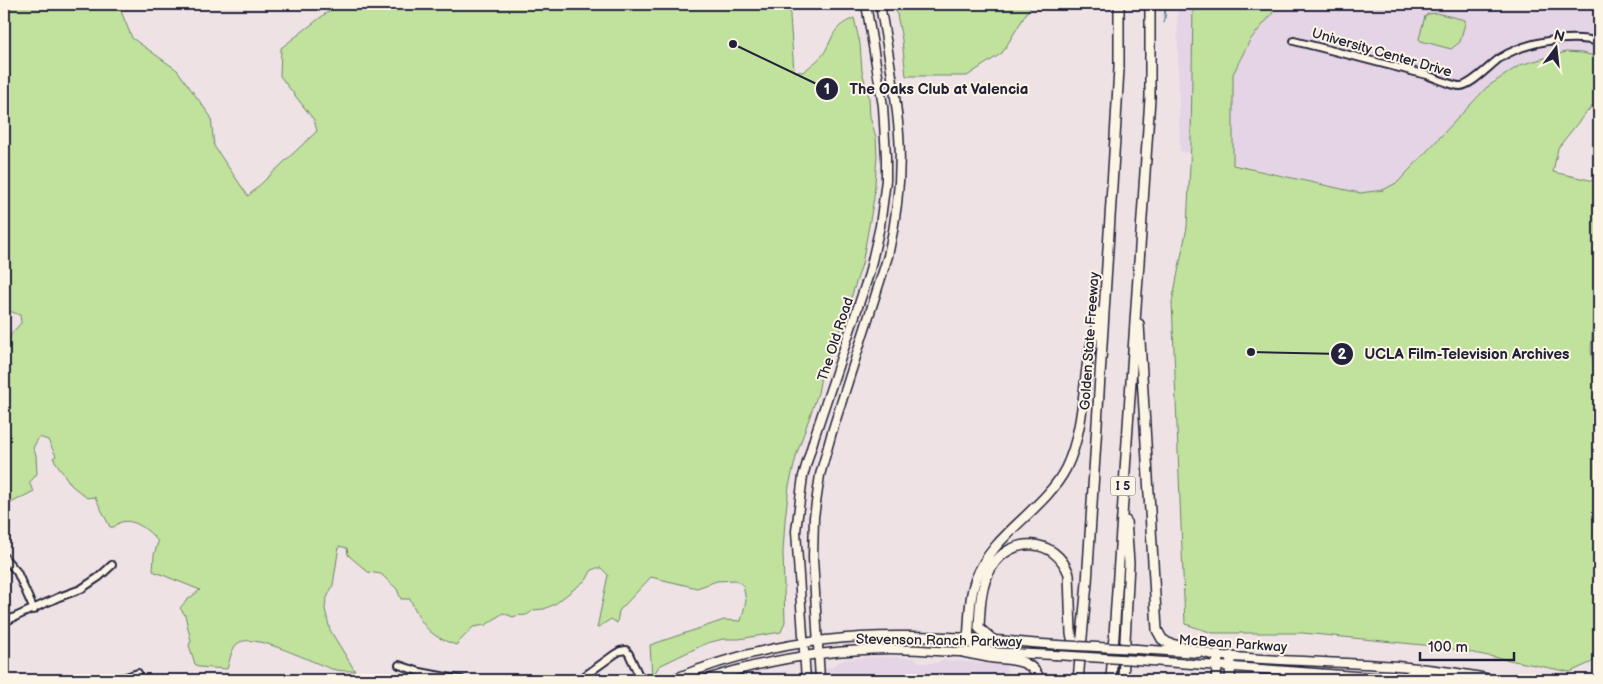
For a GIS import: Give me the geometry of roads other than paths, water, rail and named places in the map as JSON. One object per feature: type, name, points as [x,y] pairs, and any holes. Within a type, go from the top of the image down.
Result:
[{"type":"highway","name":"Golden State Freeway","points":[[1078,680],[1106,290],[1117,103],[1119,4]]},
{"type":"highway","name":"I 5","points":[[1111,680],[1150,98],[1150,4]]},
{"type":"highway","points":[[994,652],[972,645],[968,639],[972,595],[980,569],[992,552],[1047,496],[1062,476],[1070,460],[1078,431],[1089,357],[1106,290]]},
{"type":"highway","points":[[1137,292],[1157,630],[1162,639],[1168,643],[1214,655],[1217,665],[1216,680]]},
{"type":"highway","points":[[1123,492],[1129,563],[1123,680]]},
{"type":"highway","points":[[993,640],[979,628],[982,592],[987,576],[998,559],[1014,547],[1029,544],[1043,546],[1056,554],[1067,566],[1069,574],[1071,634],[1079,664]]},
{"type":"highway","points":[[963,652],[1019,660],[1030,666],[1040,680]]},
{"type":"highway","points":[[1230,680],[1231,656]]},
{"type":"main road","name":"The Old Road","points":[[806,680],[796,531],[803,476],[869,274],[884,204],[886,180],[885,130],[866,4]]},
{"type":"main road","name":"The Old Road","points":[[820,680],[813,558],[814,516],[820,476],[832,432],[881,283],[893,233],[900,180],[899,135],[880,4]]},
{"type":"main road","name":"Stevenson Ranch Parkway","points":[[671,680],[710,665],[754,652],[817,641],[890,636],[968,639]]},
{"type":"main road","name":"McBean Parkway","points":[[968,639],[1408,666],[1496,680]]},
{"type":"main road","name":"Stevenson Ranch Parkway","points":[[705,680],[753,666],[818,654],[889,650],[1056,655]]},
{"type":"main road","name":"McBean Parkway","points":[[1056,655],[1406,680]]},
{"type":"main road","points":[[1406,680],[1419,672],[1440,671]]},
{"type":"street","name":"University Center Drive","points":[[1294,41],[1433,77],[1458,86],[1467,84],[1500,58],[1519,50],[1560,39],[1580,39],[1599,42]]},
{"type":"street","points":[[4,557],[17,572],[34,610]]},
{"type":"street","points":[[4,622],[81,589],[99,577],[112,564]]},
{"type":"street","points":[[579,680],[615,654],[626,650],[640,680]]},
{"type":"street","points":[[399,664],[420,672],[462,680]]},
{"type":"street","points":[[117,680],[138,673]]},
{"type":"waterway","points":[[1164,22],[1166,4]]},
{"type":"waterway","points":[[1585,680],[1599,673]]},
{"type":"place","name":"The Oaks Club at Valencia","points":[[733,44]]},
{"type":"place","name":"UCLA Film-Television Archives","points":[[1251,352]]}]
